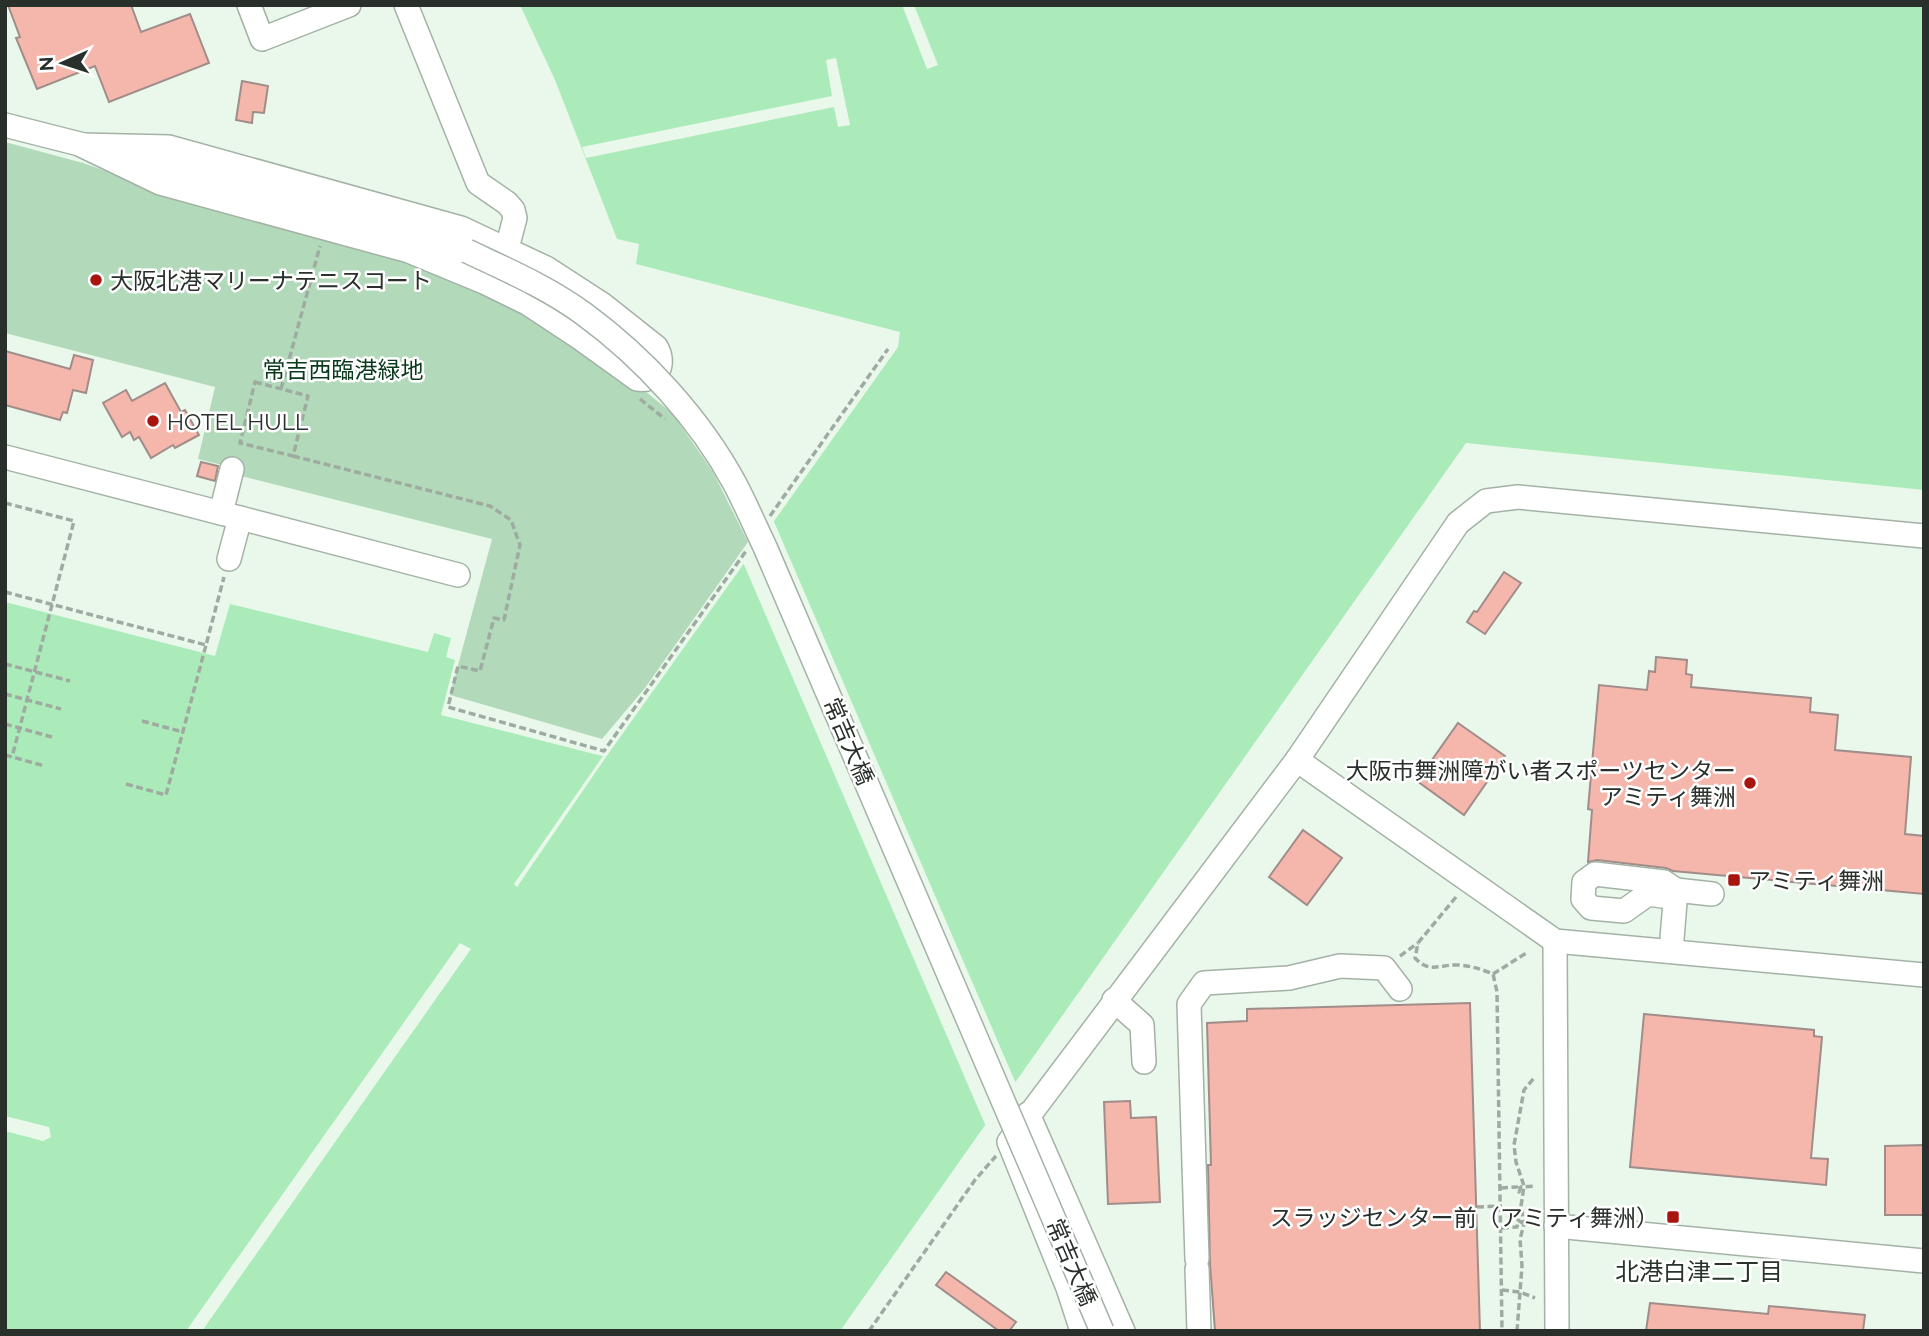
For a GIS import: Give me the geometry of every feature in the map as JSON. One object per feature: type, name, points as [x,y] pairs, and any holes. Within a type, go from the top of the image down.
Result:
[{"type":"street","points":[[249,5],[262,39],[349,5]]},
{"type":"street","points":[[406,5],[478,183],[513,210],[515,218],[507,248]]},
{"type":"street","points":[[5,125],[81,145],[160,183],[410,251],[527,303],[631,376],[645,380],[656,375],[660,367],[660,353],[603,305],[557,275],[507,248],[461,228],[169,147],[81,145]]},
{"type":"street","name":"常吉大橋","points":[[81,145],[410,232],[467,251],[572,306],[627,349],[690,418],[735,484],[771,559],[1102,1331]]},
{"type":"street","points":[[5,457],[458,575]]},
{"type":"street","points":[[229,559],[232,469]]},
{"type":"street","points":[[1082,1331],[1068,1288],[1009,1142],[1297,760],[1458,523],[1486,500],[1518,496],[1924,536]]},
{"type":"street","points":[[1297,760],[1555,941],[1924,975]]},
{"type":"street","points":[[1671,951],[1676,890],[1712,894]]},
{"type":"street","points":[[1555,941],[1546,1225],[1557,1331]]},
{"type":"street","points":[[1199,1331],[1189,1004],[1204,983],[1289,978],[1340,966],[1391,962],[1401,989]]},
{"type":"street","points":[[1114,1000],[1142,1026],[1144,1062]]},
{"type":"street","points":[[1028,1114],[1123,1331]]},
{"type":"street","points":[[1546,1225],[1924,1261]]},
{"type":"path","points":[[281,389],[323,234]]},
{"type":"path","points":[[770,517],[888,349]]},
{"type":"path","points":[[293,456],[308,396],[255,383],[240,443],[490,506],[511,520],[520,544],[504,620],[494,618],[480,671],[458,666],[447,707],[604,751],[746,550]]},
{"type":"path","points":[[5,503],[74,521],[12,757]]},
{"type":"path","points":[[126,784],[166,795],[229,559]]},
{"type":"path","points":[[5,592],[206,645]]},
{"type":"path","points":[[5,664],[69,681]]},
{"type":"path","points":[[5,694],[61,709]]},
{"type":"path","points":[[142,721],[183,732]]},
{"type":"path","points":[[5,724],[52,737]]},
{"type":"path","points":[[5,755],[45,766]]},
{"type":"path","points":[[1391,962],[1418,943],[1456,897]]},
{"type":"path","points":[[1418,943],[1415,958],[1422,965],[1435,968],[1455,964],[1476,967],[1493,974]]},
{"type":"path","points":[[1493,974],[1528,952]]},
{"type":"path","points":[[1493,974],[1497,992],[1502,1331]]},
{"type":"path","points":[[1517,1331],[1524,1186],[1514,1145],[1524,1090],[1534,1078]]},
{"type":"path","points":[[869,1331],[975,1180],[1009,1142]]},
{"type":"path","points":[[1501,1188],[1517,1187],[1519,1192],[1521,1186],[1535,1186]]},
{"type":"path","points":[[1477,1207],[1502,1206]]},
{"type":"path","points":[[1502,1228],[1517,1227],[1518,1220],[1524,1224],[1546,1225]]},
{"type":"path","points":[[1502,1290],[1520,1292],[1535,1298]]},
{"type":"green space","name":"常吉西臨港緑地","points":[[5,142],[83,163],[132,180],[319,228],[506,297],[640,387],[672,413],[713,472],[748,542],[645,688],[602,739],[450,695],[492,539],[225,472],[226,466],[198,459],[215,387],[5,333]]},
{"type":"shaded area","points":[[520,5],[1924,5],[1924,490],[1466,443],[840,1331],[5,1331],[5,602],[215,656],[230,604],[428,652],[434,633],[451,638],[446,657],[455,660],[441,715],[606,757],[898,347],[900,332],[636,264],[639,244],[617,239],[555,80]]},
{"type":"pier","points":[[902,5],[914,5],[938,65],[927,69]]},
{"type":"pier","points":[[836,58],[850,125],[838,127],[834,107],[586,158],[582,147],[832,96],[826,60]]},
{"type":"pier","points":[[772,517],[1017,1086],[987,1129],[742,560]]},
{"type":"pier","points":[[603,756],[606,757],[517,887],[514,884]]},
{"type":"pier","points":[[460,943],[471,949],[202,1331],[186,1331]]},
{"type":"pier","points":[[5,1116],[49,1127],[51,1137],[43,1141],[5,1131]]},
{"type":"building","points":[[8,5],[131,5],[141,32],[190,14],[209,63],[109,102],[95,66],[37,89],[16,38],[20,37]]},
{"type":"building","points":[[242,81],[268,86],[264,113],[253,112],[252,123],[236,120]]},
{"type":"building","points":[[5,351],[70,369],[74,355],[93,360],[86,393],[73,390],[67,413],[63,412],[60,420],[5,405]]},
{"type":"building","points":[[165,383],[181,412],[185,410],[199,435],[175,448],[173,445],[151,458],[139,437],[134,440],[130,432],[122,437],[103,403],[126,390],[132,401]]},
{"type":"building","points":[[201,462],[218,466],[215,481],[197,476]]},
{"type":"building","points":[[1504,572],[1521,583],[1485,634],[1467,622]]},
{"type":"building","name":"大阪市舞洲障がい者スポーツセンター アミティ舞洲","points":[[1656,657],[1687,660],[1686,674],[1692,675],[1691,687],[1811,698],[1810,712],[1838,715],[1835,750],[1911,757],[1905,834],[1924,836],[1924,894],[1673,871],[1597,860],[1588,862],[1592,810],[1588,809],[1599,685],[1647,690],[1649,671],[1655,672]]},
{"type":"building","points":[[1458,723],[1505,756],[1464,815],[1417,781]]},
{"type":"building","points":[[1303,830],[1342,858],[1307,905],[1269,877]]},
{"type":"building","points":[[1470,1003],[1480,1331],[1215,1331],[1210,1264],[1208,1165],[1211,1165],[1207,1023],[1247,1021],[1247,1009]]},
{"type":"building","points":[[1644,1014],[1814,1030],[1814,1036],[1822,1037],[1811,1158],[1828,1159],[1826,1185],[1630,1167]]},
{"type":"building","points":[[1130,1101],[1131,1118],[1156,1117],[1160,1202],[1108,1204],[1104,1102]]},
{"type":"building","points":[[1924,1145],[1924,1215],[1885,1215],[1885,1146]]},
{"type":"building","points":[[946,1272],[1016,1322],[1009,1331],[999,1331],[936,1285]]},
{"type":"building","points":[[1650,1303],[1768,1314],[1769,1306],[1865,1315],[1863,1331],[1646,1331]]},
{"type":"place","name":"大阪北港マリーナテニスコート","points":[[96,280]]},
{"type":"place","name":"HOTEL HULL","points":[[153,421]]},
{"type":"place","name":"大阪市舞洲障がい者スポーツセンター アミティ舞洲","points":[[1750,783]]},
{"type":"place","name":"アミティ舞洲","points":[[1734,880]]},
{"type":"place","name":"スラッジセンター前（アミティ舞洲）","points":[[1673,1217]]},
{"type":"district","name":"北港白津二丁目","points":[[1699,1271]]}]
